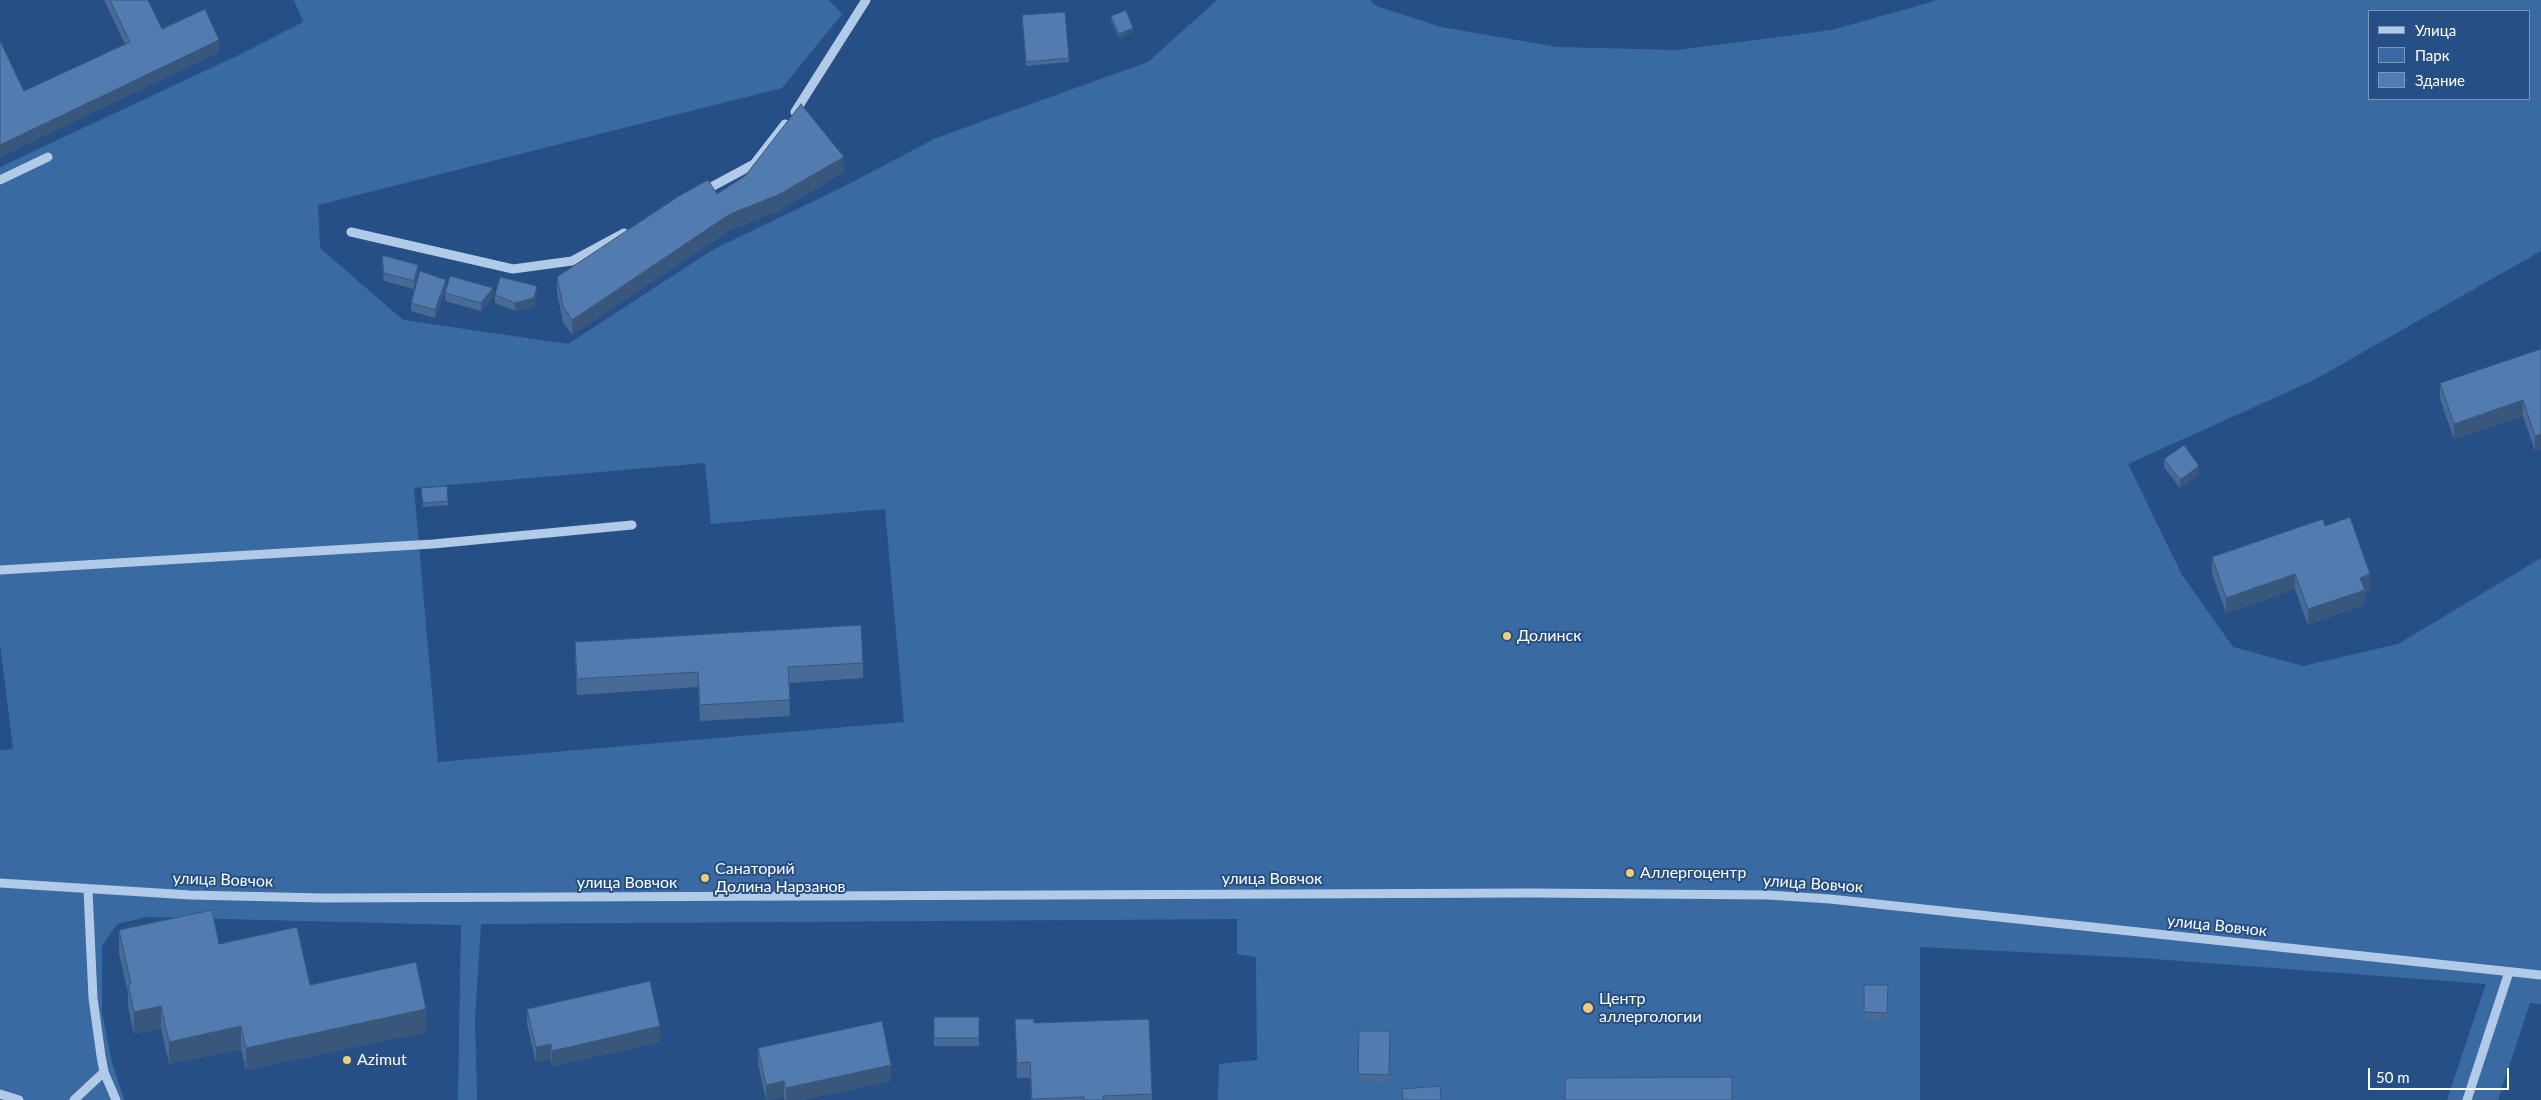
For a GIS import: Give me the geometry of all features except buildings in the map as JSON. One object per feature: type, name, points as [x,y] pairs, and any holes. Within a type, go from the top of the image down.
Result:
[{"type":"street","points":[[693,196],[754,164],[802,103],[866,0]]},
{"type":"street","points":[[0,180],[48,157]]},
{"type":"street","points":[[351,232],[513,269],[572,261],[632,229]]},
{"type":"street","points":[[0,570],[433,544],[632,525]]},
{"type":"street","name":"улица Вовчок","points":[[0,883],[88,890],[324,898],[467,899],[1521,893],[1768,895],[1830,899],[2541,975]]},
{"type":"street","points":[[88,890],[93,998],[104,1072],[116,1100]]},
{"type":"street","points":[[2467,1100],[2509,972]]},
{"type":"street","points":[[74,1100],[104,1072]]},
{"type":"street","points":[[0,1094],[19,1100]]},
{"type":"green space","points":[[294,0],[829,0],[842,14],[782,88],[318,205],[320,248],[403,320],[568,344],[714,249],[839,189],[936,138],[1148,62],[1217,0],[1370,0],[1376,6],[1441,27],[1557,47],[1677,50],[1832,30],[1938,0],[2541,0],[2541,251],[2314,380],[2128,464],[2182,575],[2233,647],[2303,666],[2398,644],[2541,558],[2541,1004],[2530,1003],[2498,1100],[2447,1100],[2486,984],[2141,958],[1920,947],[1920,1100],[1218,1100],[1219,1064],[1257,1060],[1256,957],[1237,954],[1237,919],[481,924],[475,1018],[477,1100],[458,1100],[461,925],[147,917],[117,924],[102,946],[102,1013],[111,1058],[124,1100],[0,1100],[0,750],[13,749],[0,643],[0,167],[241,54],[303,22]],"holes":[[[705,463],[711,524],[885,509],[904,722],[438,762],[414,488]]]},
{"type":"place","name":"Долинск","points":[[1507,636]]},
{"type":"place","name":"Аллергоцентр","points":[[1630,873]]},
{"type":"place","name":"Санаторий Долина Нарзанов","points":[[705,878]]},
{"type":"place","name":"Центр аллергологии","points":[[1588,1008]]},
{"type":"place","name":"Azimut","points":[[347,1060]]}]
